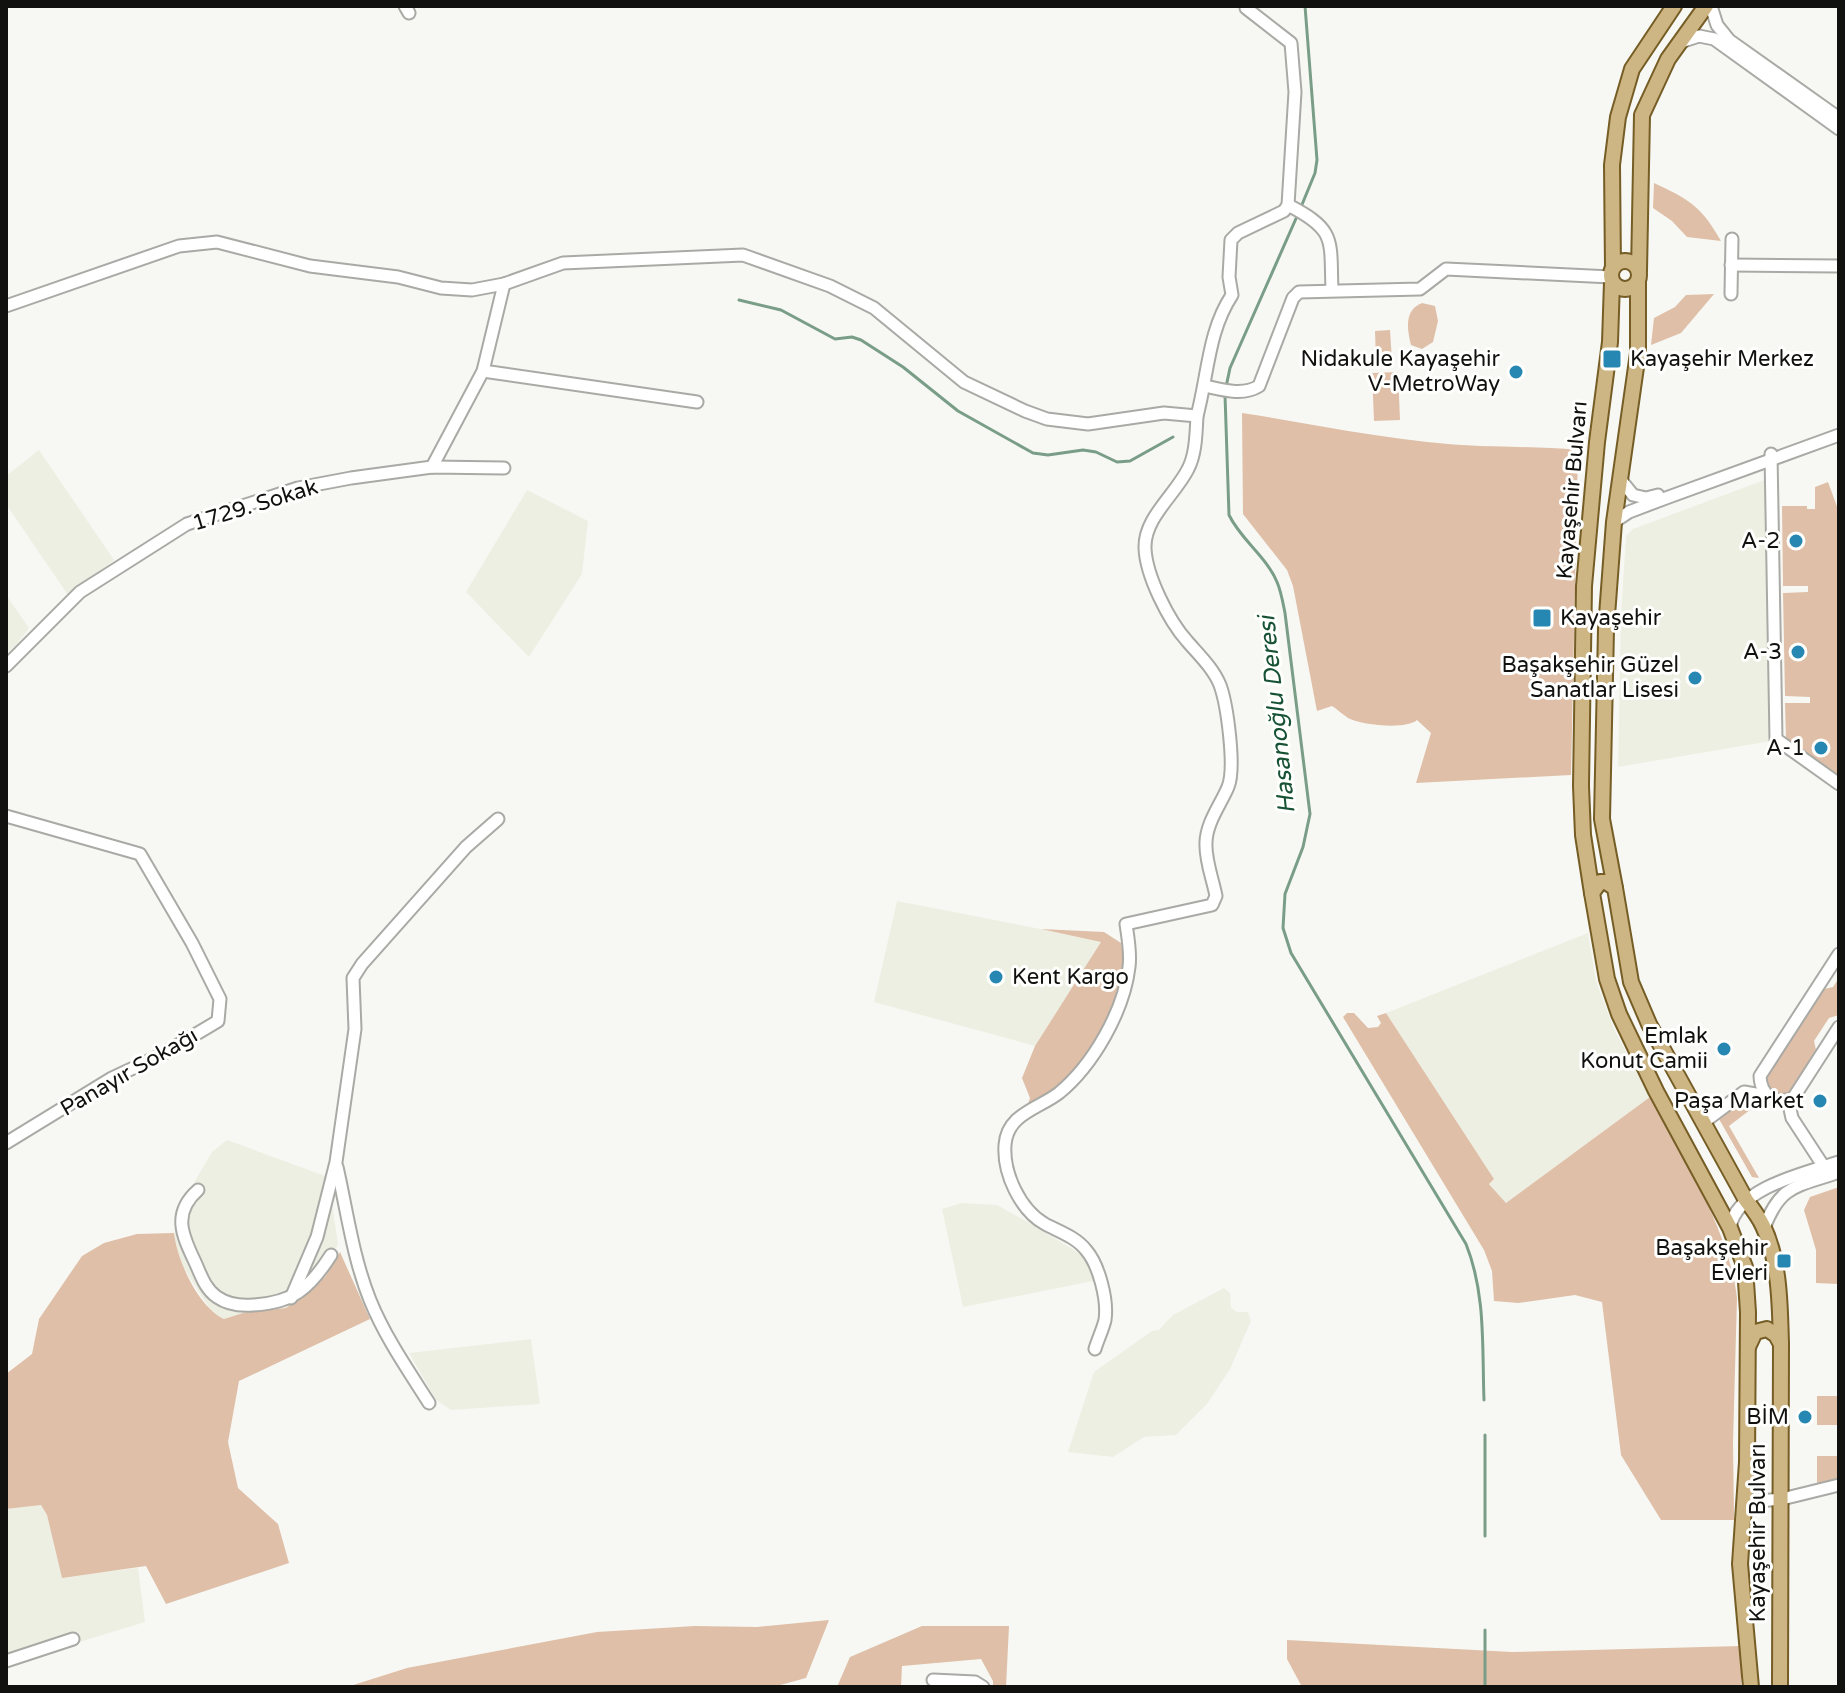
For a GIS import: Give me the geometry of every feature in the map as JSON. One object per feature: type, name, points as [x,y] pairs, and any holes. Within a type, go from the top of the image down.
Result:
[{"type":"main road","name":"Kayaşehir Bulvarı","points":[[1709,6],[1680,42],[1657,78],[1642,115],[1638,353],[1614,522],[1606,629],[1602,819],[1631,982],[1649,1024],[1764,1228],[1779,1289],[1782,1499],[1780,1687]]},
{"type":"main road","name":"Kayaşehir Bulvarı","points":[[1672,7],[1632,69],[1614,143],[1610,342],[1595,457],[1584,586],[1583,835],[1607,979],[1619,1014],[1656,1091],[1730,1228],[1739,1247],[1747,1283],[1741,1587],[1751,1687]]},
{"type":"main road","points":[[1614,143],[1618,154],[1626,158],[1635,157],[1641,150]]},
{"type":"main road","points":[[1625,261],[1635,264],[1639,276],[1632,288],[1623,290],[1612,276],[1625,261]]},
{"type":"main road","points":[[1592,893],[1600,882],[1615,888]]},
{"type":"main road","points":[[1746,1358],[1751,1336],[1760,1329],[1770,1330],[1781,1345]]},
{"type":"street","points":[[1709,6],[1717,25],[1729,40],[1839,118]]},
{"type":"street","points":[[1246,8],[1291,43],[1295,92],[1296,209]]},
{"type":"street","points":[[1680,42],[1699,36],[1714,39],[1839,129]]},
{"type":"street","points":[[1095,1349],[1105,1319],[1095,1268],[1086,1250],[1030,1214],[1008,1171],[1004,1149],[1006,1135],[1014,1122],[1059,1093],[1092,1055],[1105,1033],[1124,992],[1130,963],[1126,924],[1212,905],[1216,896],[1205,842],[1217,807],[1229,785],[1233,763],[1221,687],[1215,674],[1172,622],[1147,562],[1145,548],[1146,534],[1156,514],[1189,468],[1197,416],[1211,387],[1210,344],[1219,315],[1232,295],[1229,277],[1231,240],[1238,233],[1284,211],[1296,209],[1319,223],[1330,242],[1332,290]]},
{"type":"street","points":[[1731,294],[1732,239]]},
{"type":"street","points":[[6,306],[179,246],[217,242],[310,266],[398,277],[441,288],[472,290],[504,284],[563,263],[743,255],[830,286],[874,308],[964,382],[1036,415],[1068,423],[1088,424],[1164,413],[1197,416]]},
{"type":"street","points":[[1731,265],[1839,266]]},
{"type":"street","points":[[1211,387],[1238,392],[1259,386],[1293,298],[1299,292],[1420,289],[1446,269],[1612,276]]},
{"type":"street","points":[[432,467],[483,371],[504,284]]},
{"type":"street","points":[[483,371],[697,402]]},
{"type":"street","points":[[1614,522],[1629,512],[1839,428]]},
{"type":"street","points":[[1620,479],[1633,495],[1646,498],[1839,435]]},
{"type":"street","points":[[1771,457],[1776,739],[1839,784]]},
{"type":"street","name":"1729. Sokak","points":[[6,666],[80,592],[187,524],[298,488],[432,467],[504,468]]},
{"type":"street","name":"Panayır Sokağı","points":[[6,816],[140,854],[192,943],[220,999],[218,1021],[161,1055],[112,1078],[6,1143]]},
{"type":"street","points":[[291,1298],[317,1237],[336,1162],[355,1029],[353,978],[466,847],[498,819]]},
{"type":"street","points":[[1767,1096],[1762,1089],[1760,1076],[1839,954]]},
{"type":"street","points":[[1824,1167],[1792,1118],[1790,1109],[1839,1027]]},
{"type":"street","points":[[1704,1122],[1744,1092],[1781,1101],[1794,1098]]},
{"type":"street","points":[[336,1162],[356,1261],[370,1302],[394,1348],[429,1403]]},
{"type":"street","points":[[1730,1228],[1732,1216],[1746,1200],[1776,1184],[1839,1162]]},
{"type":"street","points":[[1764,1228],[1773,1204],[1782,1195],[1839,1172]]},
{"type":"street","points":[[198,1190],[189,1198],[185,1208],[182,1232],[208,1289],[219,1298],[247,1306],[291,1298],[311,1282],[331,1255]]},
{"type":"street","points":[[1744,1502],[1782,1499],[1839,1485]]},
{"type":"street","points":[[7,1662],[73,1639]]},
{"type":"street","points":[[933,1680],[975,1682],[983,1687]]},
{"type":"shaded area","points":[[1654,183],[1694,205],[1721,241],[1687,237],[1672,221],[1653,208]]},
{"type":"shaded area","points":[[1714,294],[1681,333],[1651,345],[1654,318],[1675,307],[1686,295]]},
{"type":"shaded area","points":[[1422,303],[1435,306],[1438,321],[1433,342],[1422,349],[1411,345],[1408,327],[1412,310]]},
{"type":"shaded area","points":[[1390,330],[1392,361],[1376,362],[1375,331]]},
{"type":"shaded area","points":[[1398,372],[1400,420],[1374,421],[1372,373]]},
{"type":"shaded area","points":[[1242,413],[1420,441],[1578,450],[1571,775],[1416,783],[1431,733],[1417,720],[1403,725],[1383,725],[1354,721],[1332,706],[1317,711],[1293,586],[1287,570],[1243,514]]},
{"type":"shaded area","points":[[39,450],[114,560],[68,595],[6,504],[6,476]]},
{"type":"shaded area","name":"Başakşehir Güzel Sanatlar Lisesi","points":[[1767,479],[1771,741],[1618,767],[1626,536],[1633,529]]},
{"type":"shaded area","points":[[1828,482],[1839,512],[1839,775],[1786,741],[1785,703],[1810,703],[1810,697],[1785,696],[1783,593],[1808,592],[1808,586],[1783,586],[1782,506],[1815,509],[1815,487]]},
{"type":"shaded area","points":[[527,490],[588,521],[582,574],[529,657],[466,592]]},
{"type":"shaded area","points":[[6,595],[29,628],[6,653]]},
{"type":"shaded area","points":[[897,901],[1102,941],[1035,1046],[874,1002]]},
{"type":"shaded area","points":[[1041,929],[1104,932],[1121,943],[1122,963],[1110,1012],[1082,1060],[1046,1095],[1028,1104],[1030,1098],[1022,1078],[1035,1046],[1101,942]]},
{"type":"shaded area","points":[[1588,933],[1596,981],[1614,1029],[1650,1097],[1506,1203],[1489,1183],[1494,1179],[1386,1013]]},
{"type":"shaded area","points":[[1839,978],[1839,1015],[1829,1018],[1814,1041],[1816,1050],[1789,1092],[1774,1092],[1766,1078],[1824,989],[1833,987]]},
{"type":"shaded area","points":[[1354,1013],[1368,1028],[1378,1027],[1381,1023],[1377,1016],[1386,1013],[1494,1179],[1489,1184],[1506,1203],[1650,1097],[1703,1194],[1725,1246],[1732,1272],[1737,1298],[1734,1520],[1661,1520],[1621,1455],[1602,1302],[1575,1295],[1518,1303],[1494,1301],[1492,1271],[1484,1250],[1343,1017]]},
{"type":"shaded area","points":[[1747,1095],[1759,1103],[1729,1126],[1759,1178],[1752,1177],[1719,1119]]},
{"type":"shaded area","points":[[227,1140],[328,1177],[338,1244],[325,1277],[286,1308],[243,1313],[224,1319],[213,1314],[183,1267],[176,1251],[174,1233],[189,1191],[212,1152]]},
{"type":"shaded area","points":[[1839,1187],[1839,1425],[1817,1425],[1817,1396],[1838,1396],[1838,1284],[1816,1283],[1816,1250],[1804,1210],[1810,1197]]},
{"type":"shaded area","points":[[961,1203],[997,1205],[1031,1224],[1079,1253],[1093,1273],[1093,1281],[963,1307],[942,1209]]},
{"type":"shaded area","points":[[174,1233],[190,1282],[206,1304],[224,1319],[243,1313],[286,1308],[325,1277],[340,1252],[370,1319],[239,1381],[228,1442],[238,1488],[278,1524],[289,1563],[166,1604],[146,1566],[62,1578],[47,1515],[41,1505],[6,1509],[6,1374],[32,1354],[39,1319],[82,1256],[104,1243],[137,1234]]},
{"type":"shaded area","points":[[1224,1288],[1230,1293],[1231,1308],[1237,1312],[1248,1312],[1251,1321],[1230,1369],[1207,1404],[1176,1435],[1144,1437],[1113,1457],[1068,1452],[1094,1372],[1152,1331],[1159,1330],[1173,1315]]},
{"type":"shaded area","points":[[531,1339],[540,1404],[451,1410],[436,1400],[409,1353]]},
{"type":"shaded area","points":[[1817,1456],[1839,1456],[1839,1478],[1817,1484]]},
{"type":"shaded area","points":[[41,1505],[47,1515],[62,1577],[138,1568],[145,1622],[60,1648],[6,1657],[6,1509]]},
{"type":"shaded area","points":[[829,1620],[806,1678],[773,1687],[347,1687],[407,1668],[597,1632],[695,1626],[757,1627]]},
{"type":"shaded area","points":[[922,1626],[1009,1626],[1006,1687],[993,1687],[981,1659],[902,1666],[901,1687],[837,1687],[850,1657]]},
{"type":"shaded area","points":[[1287,1640],[1512,1652],[1741,1646],[1741,1687],[1302,1687],[1287,1659]]},
{"type":"waterway","name":"Hasanoğlu Deresi","points":[[1301,207],[1317,160],[1305,6]]},
{"type":"waterway","name":"Hasanoğlu Deresi","points":[[1226,387],[1230,368],[1298,214]]},
{"type":"waterway","points":[[739,300],[781,310],[835,339],[852,337],[861,340],[903,367],[958,411],[1033,453],[1048,455],[1083,450],[1096,452],[1117,462],[1130,461],[1173,437]]},
{"type":"waterway","name":"Hasanoğlu Deresi","points":[[1225,395],[1229,515],[1272,573],[1281,593],[1310,814],[1303,847],[1285,894],[1283,928],[1291,953],[1466,1244],[1480,1301],[1484,1400]]},
{"type":"waterway","name":"Hasanoğlu Deresi","points":[[1485,1435],[1485,1536]]},
{"type":"waterway","name":"Hasanoğlu Deresi","points":[[1485,1630],[1485,1687]]},
{"type":"place","name":"Kayaşehir Merkez","points":[[1612,359]]},
{"type":"place","name":"Nidakule Kayaşehir V-MetroWay","points":[[1516,372]]},
{"type":"place","name":"A-2","points":[[1796,541]]},
{"type":"place","name":"Kayaşehir","points":[[1542,618]]},
{"type":"place","name":"A-3","points":[[1798,652]]},
{"type":"place","name":"Başakşehir Güzel Sanatlar Lisesi","points":[[1695,678]]},
{"type":"place","name":"A-1","points":[[1821,748]]},
{"type":"place","name":"Kent Kargo","points":[[996,977]]},
{"type":"place","name":"Emlak Konut Camii","points":[[1724,1049]]},
{"type":"place","name":"Paşa Market","points":[[1820,1101]]},
{"type":"place","name":"Başakşehir Evleri","points":[[1784,1261]]},
{"type":"place","name":"BİM","points":[[1805,1417]]}]
